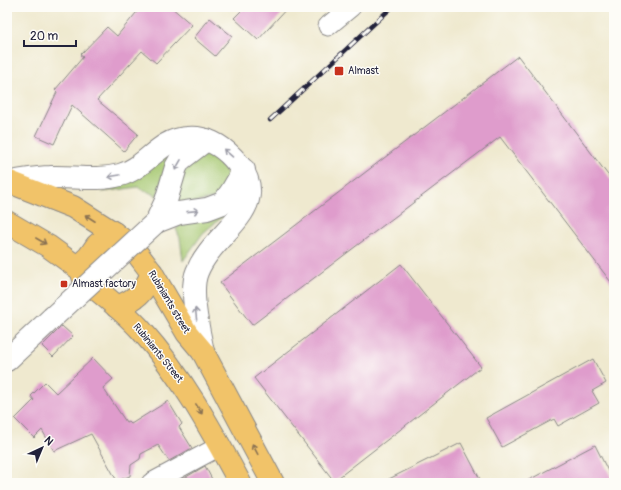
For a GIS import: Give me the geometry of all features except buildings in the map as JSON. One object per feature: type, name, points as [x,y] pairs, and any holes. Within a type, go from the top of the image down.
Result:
[{"type":"main road","name":"Rubiniants street","points":[[9,182],[73,207],[114,233],[133,248],[152,273],[187,333],[203,352],[273,483]]},
{"type":"main road","name":"Rubiniants Street","points":[[7,222],[48,246],[81,270],[84,278],[140,329],[178,376],[202,412],[240,483]]},
{"type":"main road","points":[[81,270],[86,269],[84,261],[91,256],[93,250],[99,243],[114,233]]},
{"type":"main road","points":[[117,307],[134,300],[146,287],[152,273]]},
{"type":"street","points":[[328,26],[351,7]]},
{"type":"street","points":[[9,182],[50,177],[100,178],[118,176],[131,172],[165,145],[187,138],[213,142],[230,155],[244,170],[250,190],[249,201],[243,211],[204,258],[196,273],[196,316],[203,352]]},
{"type":"street","points":[[156,222],[166,201],[176,166],[180,160],[206,140]]},
{"type":"street","points":[[7,360],[156,222],[179,213],[207,209],[222,203],[231,192],[244,170]]},
{"type":"street","points":[[151,483],[220,446]]},
{"type":"green space","points":[[174,148],[157,196],[138,187],[102,192],[118,187]]},
{"type":"green space","points":[[199,155],[214,158],[225,168],[227,173],[227,181],[220,197],[173,207],[178,179]]},
{"type":"green space","points":[[227,213],[203,233],[183,261],[180,238],[176,229],[181,224]]},
{"type":"railway","points":[[270,120],[392,7]]},
{"type":"place","name":"Almast","points":[[339,71]]},
{"type":"place","name":"Almast factory","points":[[64,284]]}]
